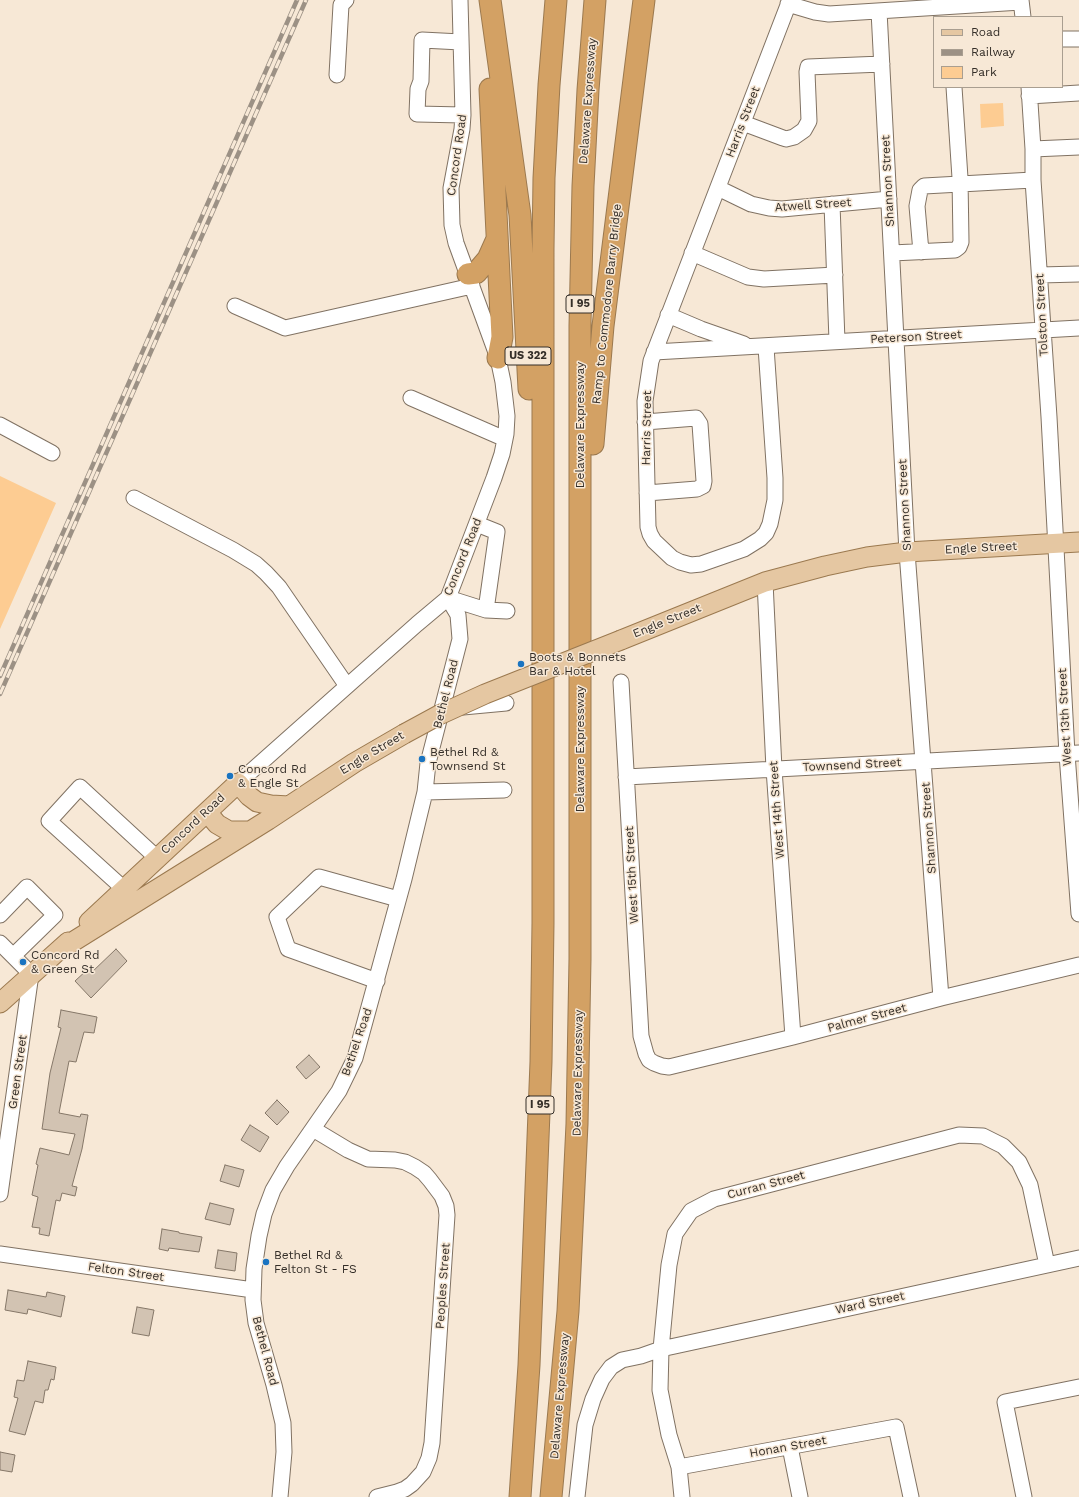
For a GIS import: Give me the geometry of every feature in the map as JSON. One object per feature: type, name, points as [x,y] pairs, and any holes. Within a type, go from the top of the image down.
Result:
[{"type":"highway","points":[[486,0],[502,337],[498,358]]},
{"type":"highway","name":"US 322","points":[[490,0],[520,215],[531,418],[531,569],[543,713]]},
{"type":"highway","name":"I 95","points":[[520,1497],[529,1365],[541,1086],[543,923],[543,241],[544,178],[549,85],[556,0]]},
{"type":"highway","name":"Delaware Expressway","points":[[552,1497],[568,1311],[577,1124],[580,959],[580,325],[588,90],[595,0]]},
{"type":"highway","name":"Ramp to Commodore Barry Bridge","points":[[580,608],[590,510],[594,420],[603,326],[644,0]]},
{"type":"highway","points":[[470,280],[488,259],[497,239]]},
{"type":"main road","name":"Engle Street","points":[[58,951],[268,820],[354,762],[404,734],[486,694],[765,582],[825,566],[867,557],[907,552],[1079,542]]},
{"type":"main road","points":[[238,783],[249,796],[257,802],[271,806],[289,806]]},
{"type":"main road","name":"Concord Road","points":[[0,1003],[238,783]]},
{"type":"main road","points":[[207,812],[217,824],[229,831],[250,831]]},
{"type":"street","points":[[337,75],[341,5],[346,0]]},
{"type":"street","name":"Concord Road","points":[[238,783],[448,598],[494,478],[505,439],[506,403],[504,382],[498,358],[456,243],[450,206],[451,188],[462,130],[463,116],[460,0]]},
{"type":"street","points":[[789,2],[830,14],[879,11],[949,12],[1021,1],[1023,16]]},
{"type":"street","name":"Harris Street","points":[[759,347],[775,500],[770,524],[766,533],[754,544],[744,549],[712,561],[691,565],[680,562],[672,558],[660,548],[650,534],[647,493],[645,401],[651,361],[789,2]]},
{"type":"street","name":"Shannon Street","points":[[879,11],[907,552],[941,998]]},
{"type":"street","points":[[1063,39],[1079,39]]},
{"type":"street","points":[[461,42],[422,40],[417,114],[463,116]]},
{"type":"street","points":[[743,123],[786,139],[798,136],[804,130],[809,121],[808,67],[882,64]]},
{"type":"street","points":[[892,253],[955,250],[959,247],[961,242],[960,184],[954,88]]},
{"type":"street","points":[[1029,92],[1079,93]]},
{"type":"street","name":"Tolston Street","points":[[1029,92],[1055,544]]},
{"type":"street","points":[[1033,149],[1079,147]]},
{"type":"street","points":[[921,252],[917,206],[920,190],[924,186],[1033,180]]},
{"type":"street","name":"Atwell Street","points":[[718,188],[751,204],[782,209],[889,199]]},
{"type":"street","points":[[832,204],[837,341]]},
{"type":"street","points":[[692,253],[748,277],[764,279],[835,275]]},
{"type":"street","points":[[1040,275],[1079,274]]},
{"type":"street","points":[[235,306],[285,328],[470,280]]},
{"type":"street","name":"Peterson Street","points":[[668,314],[702,329],[759,347]]},
{"type":"street","name":"Peterson Street","points":[[654,352],[1079,328]]},
{"type":"street","points":[[411,398],[505,439]]},
{"type":"street","points":[[646,422],[696,418],[700,424],[704,481],[703,486],[697,489],[647,493]]},
{"type":"street","points":[[0,425],[52,452]]},
{"type":"street","points":[[134,498],[233,550],[256,564],[279,587],[347,686]]},
{"type":"street","points":[[477,524],[497,532],[486,610]]},
{"type":"street","name":"West 13th Street","points":[[1055,544],[1073,754],[1079,914]]},
{"type":"street","name":"West 14th Street","points":[[765,582],[774,770],[793,1037]]},
{"type":"street","points":[[448,598],[486,610],[507,611]]},
{"type":"street","name":"Bethel Road","points":[[280,1497],[284,1452],[283,1423],[274,1385],[256,1323],[253,1290],[254,1269],[259,1236],[264,1214],[274,1190],[287,1166],[339,1091],[347,1076],[354,1058],[377,981],[425,792],[428,764],[460,639],[458,615],[448,598]]},
{"type":"street","name":"West 15th Street","points":[[621,682],[641,1036],[646,1054],[649,1060],[654,1063]]},
{"type":"street","points":[[442,709],[506,703]]},
{"type":"street","name":"Townsend Street","points":[[626,777],[1073,754]]},
{"type":"street","points":[[124,889],[49,822],[80,787],[157,858]]},
{"type":"street","points":[[425,792],[504,790]]},
{"type":"street","points":[[377,981],[288,949],[277,917],[319,877],[398,899]]},
{"type":"street","points":[[0,915],[27,887],[55,915],[13,956]]},
{"type":"street","points":[[0,943],[31,974]]},
{"type":"street","name":"Palmer Street","points":[[654,1063],[669,1067],[793,1037],[941,998],[1079,965]]},
{"type":"street","name":"Green Street","points":[[0,1194],[31,974]]},
{"type":"street","name":"Peoples Street","points":[[312,1128],[348,1150],[368,1159],[395,1160],[405,1162],[415,1167],[424,1173],[430,1180],[442,1196],[446,1206],[447,1215],[432,1443],[429,1458],[423,1472],[412,1484],[397,1492],[377,1497]]},
{"type":"street","name":"Curran Street","points":[[682,1497],[679,1467],[669,1435],[660,1390],[661,1349],[669,1265],[675,1234],[691,1211],[714,1199],[959,1135],[983,1136],[1002,1146],[1019,1162],[1030,1185],[1047,1265]]},
{"type":"street","name":"Felton Street","points":[[0,1254],[253,1290]]},
{"type":"street","name":"Ward Street","points":[[577,1497],[585,1425],[593,1399],[602,1379],[611,1366],[622,1360],[641,1356],[661,1349],[1079,1258]]},
{"type":"street","points":[[1024,1497],[1005,1402],[1079,1387]]},
{"type":"street","name":"Honan Street","points":[[679,1467],[896,1427],[911,1497]]},
{"type":"street","points":[[790,1447],[800,1497]]},
{"type":"green space","points":[[1003,103],[1004,126],[981,128],[980,104]]},
{"type":"green space","points":[[0,476],[56,503],[0,629]]},
{"type":"building","points":[[116,949],[127,961],[91,998],[75,981],[88,969],[91,973]]},
{"type":"building","points":[[61,1010],[97,1017],[94,1033],[84,1032],[76,1062],[69,1061],[59,1113],[80,1117],[81,1114],[88,1115],[82,1149],[72,1186],[77,1187],[75,1196],[62,1193],[60,1201],[56,1200],[49,1236],[39,1234],[40,1228],[32,1227],[38,1197],[32,1195],[38,1165],[36,1164],[40,1148],[69,1155],[75,1134],[42,1129],[50,1073],[61,1028],[58,1027]]},
{"type":"building","points":[[309,1055],[320,1067],[306,1079],[296,1067]]},
{"type":"building","points":[[277,1100],[289,1112],[277,1125],[265,1113]]},
{"type":"building","points":[[250,1125],[269,1137],[260,1152],[241,1140]]},
{"type":"building","points":[[225,1165],[244,1170],[239,1187],[220,1181]]},
{"type":"building","points":[[210,1203],[234,1209],[230,1225],[205,1219]]},
{"type":"building","points":[[162,1229],[202,1237],[199,1252],[169,1248],[168,1251],[159,1249]]},
{"type":"building","points":[[218,1250],[237,1253],[235,1271],[215,1268]]},
{"type":"building","points":[[8,1290],[46,1297],[47,1292],[65,1296],[61,1317],[28,1309],[27,1314],[5,1310]]},
{"type":"building","points":[[137,1307],[154,1310],[149,1336],[132,1333]]},
{"type":"building","points":[[28,1361],[56,1367],[54,1380],[51,1379],[48,1390],[45,1390],[43,1403],[35,1401],[25,1435],[9,1431],[18,1398],[14,1397],[17,1380],[24,1381]]},
{"type":"building","points":[[0,1452],[15,1455],[12,1472],[0,1470]]},
{"type":"railway","points":[[0,676],[297,0]]},
{"type":"railway","points":[[0,694],[306,0]]},
{"type":"place","name":"Boots & Bonnets Bar & Hotel","points":[[521,664]]},
{"type":"place","name":"Bethel Rd & Townsend St","points":[[422,759]]},
{"type":"place","name":"Concord Rd & Engle St","points":[[230,776]]},
{"type":"place","name":"Concord Rd & Green St","points":[[23,962]]},
{"type":"place","name":"Bethel Rd & Felton St - FS","points":[[266,1262]]}]
